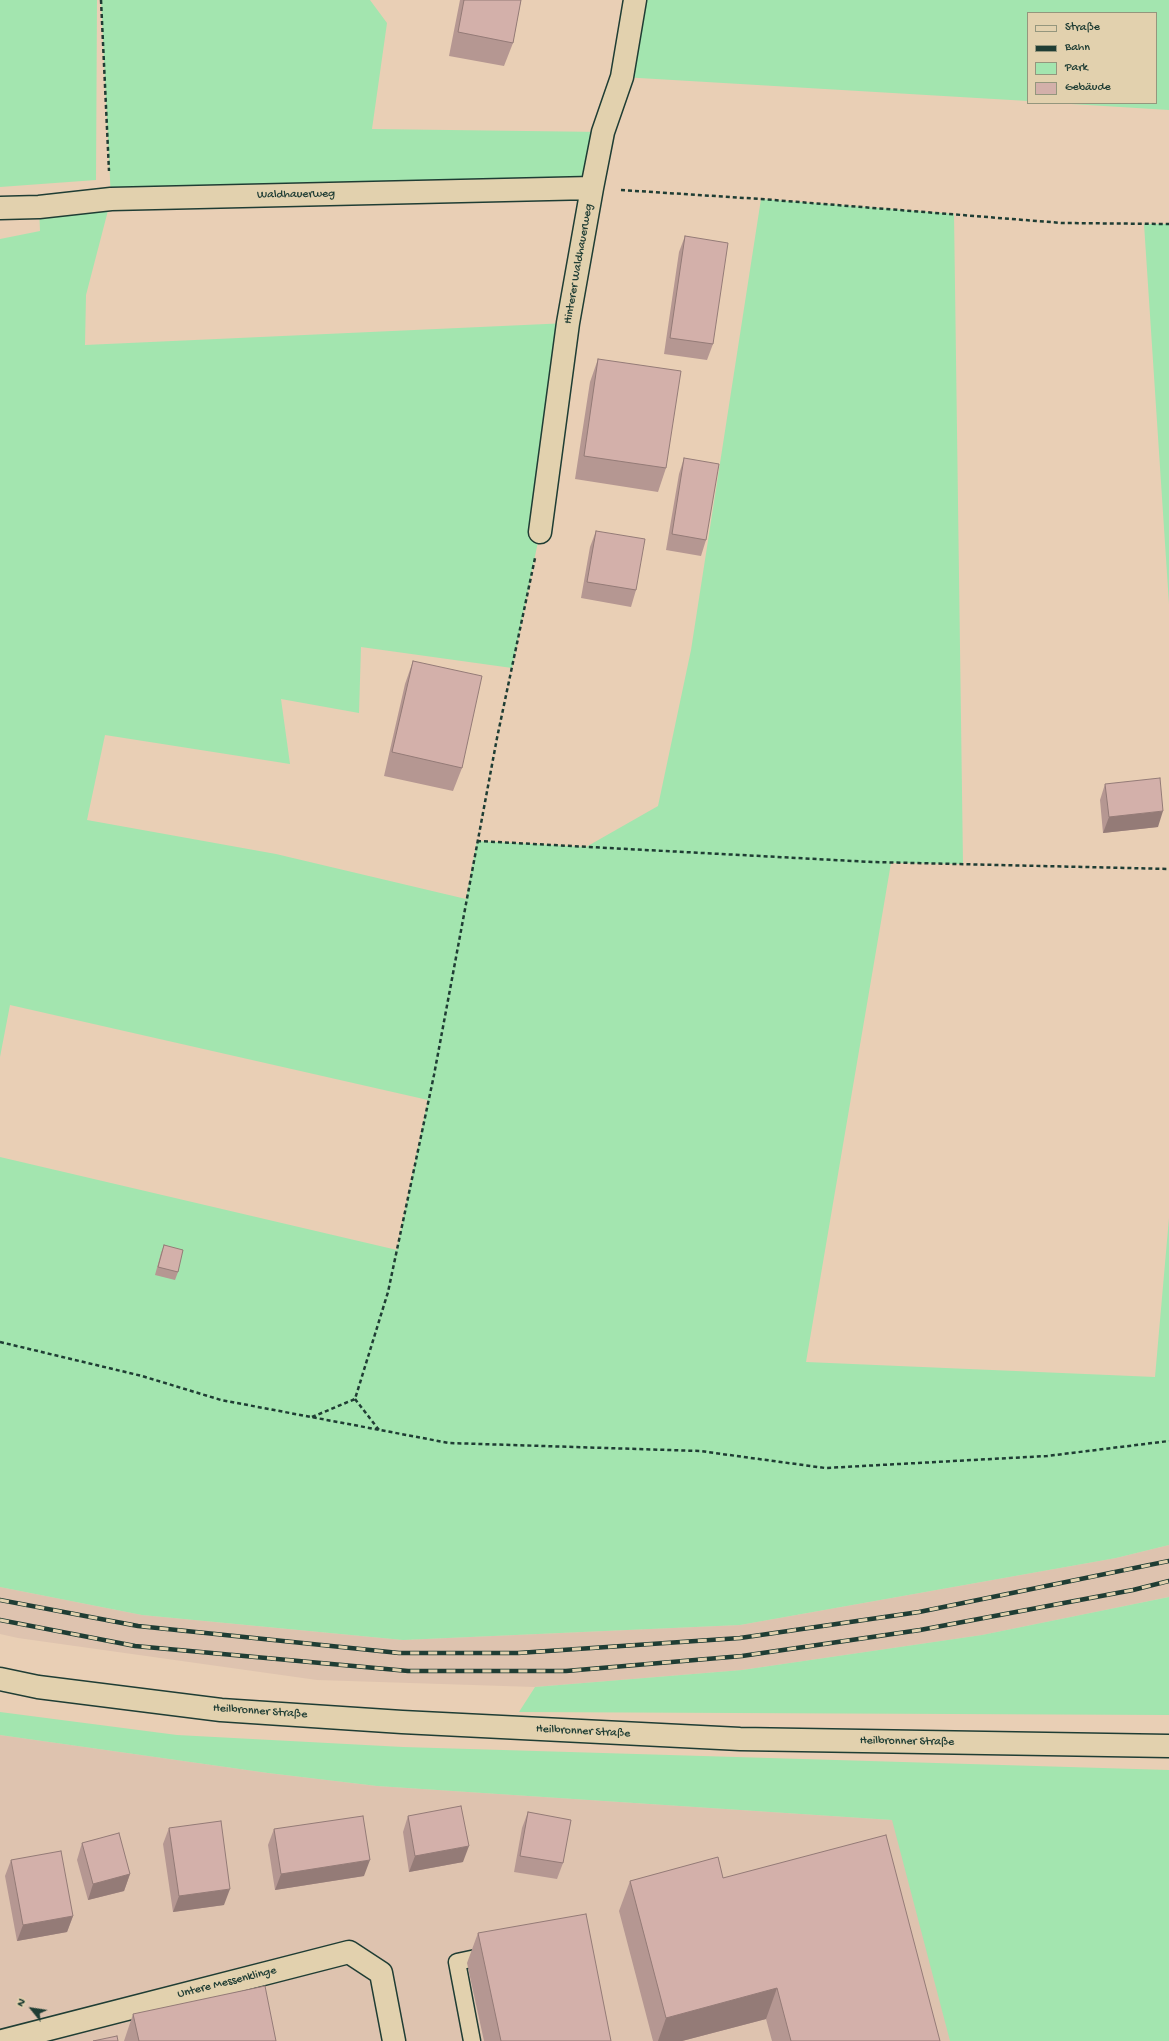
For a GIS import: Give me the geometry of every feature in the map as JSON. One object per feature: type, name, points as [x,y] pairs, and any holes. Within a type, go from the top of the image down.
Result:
[{"type":"street","name":"Hinterer Waldhauerweg","points":[[540,532],[568,323],[592,188],[603,132],[622,77],[635,0]]},
{"type":"street","name":"Waldhauerweg","points":[[0,208],[39,207],[111,199],[592,188]]},
{"type":"street","name":"Heilbronner Straße","points":[[0,1679],[38,1687],[221,1710],[402,1722],[740,1740],[1169,1746]]},
{"type":"street","name":"Untere Messenklinge","points":[[10,2040],[349,1952],[381,1973],[394,2041]]},
{"type":"lane","points":[[472,2041],[457,1962],[502,1953]]},
{"type":"path","points":[[101,0],[111,199]]},
{"type":"path","points":[[592,188],[761,199],[1062,223],[1169,224]]},
{"type":"path","points":[[355,1399],[388,1292],[432,1081],[497,738],[540,532]]},
{"type":"path","points":[[477,841],[872,862],[1169,869]]},
{"type":"path","points":[[0,1342],[142,1376],[221,1400],[449,1443],[700,1451],[825,1468],[1047,1456],[1169,1442]]},
{"type":"path","points":[[312,1417],[355,1399]]},
{"type":"path","points":[[355,1399],[380,1431]]},
{"type":"shaded area","points":[[1169,1545],[1169,1597],[982,1635],[742,1670],[535,1687],[317,1680],[18,1638],[0,1634],[0,1587],[142,1615],[403,1640],[740,1625],[1116,1558]]},
{"type":"shaded area","points":[[0,1735],[268,1773],[377,1786],[892,1820],[1169,2041],[0,2041]]},
{"type":"green space","points":[[0,0],[97,0],[96,180],[0,187]]},
{"type":"green space","points":[[101,0],[370,0],[387,23],[372,129],[603,132],[592,188],[111,199]]},
{"type":"green space","points":[[635,0],[1169,0],[1169,110],[1071,104],[1157,104],[1157,12],[1027,12],[1027,101],[622,77]]},
{"type":"green space","points":[[111,199],[86,295],[85,345],[568,323],[540,532],[512,668],[361,647],[359,713],[281,699],[290,764],[105,735],[87,820],[276,854],[466,899],[477,841],[586,847],[658,806],[691,650],[761,199],[954,214],[963,864],[891,863],[806,1362],[1155,1377],[1169,1218],[1169,1545],[1116,1558],[740,1625],[403,1640],[142,1615],[0,1587],[0,1157],[397,1250],[428,1100],[10,1005],[0,1057],[0,239],[40,231],[39,207]]},
{"type":"green space","points":[[1144,224],[1169,224],[1169,604]]},
{"type":"green space","points":[[1169,1597],[1169,1715],[519,1712],[535,1687],[742,1670],[982,1635]]},
{"type":"green space","points":[[0,1712],[177,1735],[403,1747],[1169,1770],[1169,2041],[950,2041],[892,1820],[377,1786],[268,1773],[0,1735]]},
{"type":"building","points":[[464,0],[521,0],[513,43],[458,32]]},
{"type":"building","points":[[685,236],[728,243],[713,344],[670,338]]},
{"type":"building","points":[[598,359],[681,371],[666,468],[584,456]]},
{"type":"building","points":[[684,458],[719,464],[706,540],[672,534]]},
{"type":"building","points":[[596,531],[645,539],[636,590],[587,582]]},
{"type":"building","points":[[413,661],[482,676],[462,768],[392,752]]},
{"type":"building","points":[[1160,778],[1163,811],[1109,817],[1105,784]]},
{"type":"building","points":[[164,1245],[183,1250],[178,1272],[158,1267]]},
{"type":"building","points":[[461,1806],[469,1846],[415,1856],[408,1816]]},
{"type":"building","points":[[528,1812],[571,1820],[563,1863],[520,1856]]},
{"type":"building","points":[[363,1816],[370,1860],[281,1874],[274,1829]]},
{"type":"building","points":[[221,1821],[230,1889],[179,1896],[169,1828]]},
{"type":"building","points":[[119,1833],[130,1874],[93,1884],[82,1843]]},
{"type":"building","points":[[886,1835],[940,2041],[791,2041],[777,1988],[666,2018],[630,1881],[718,1857],[723,1878]]},
{"type":"building","points":[[61,1851],[73,1916],[23,1925],[11,1860]]},
{"type":"building","points":[[586,1914],[611,2041],[501,2041],[478,1933]]},
{"type":"building","points":[[265,1986],[276,2041],[139,2041],[133,2014]]},
{"type":"building","points":[[117,2036],[118,2041],[93,2041]]},
{"type":"railway","points":[[0,1600],[138,1626],[399,1653],[518,1653],[740,1638],[919,1612],[1169,1561]]},
{"type":"railway","points":[[0,1620],[135,1646],[408,1671],[566,1671],[742,1656],[920,1630],[1133,1590],[1169,1581]]}]
